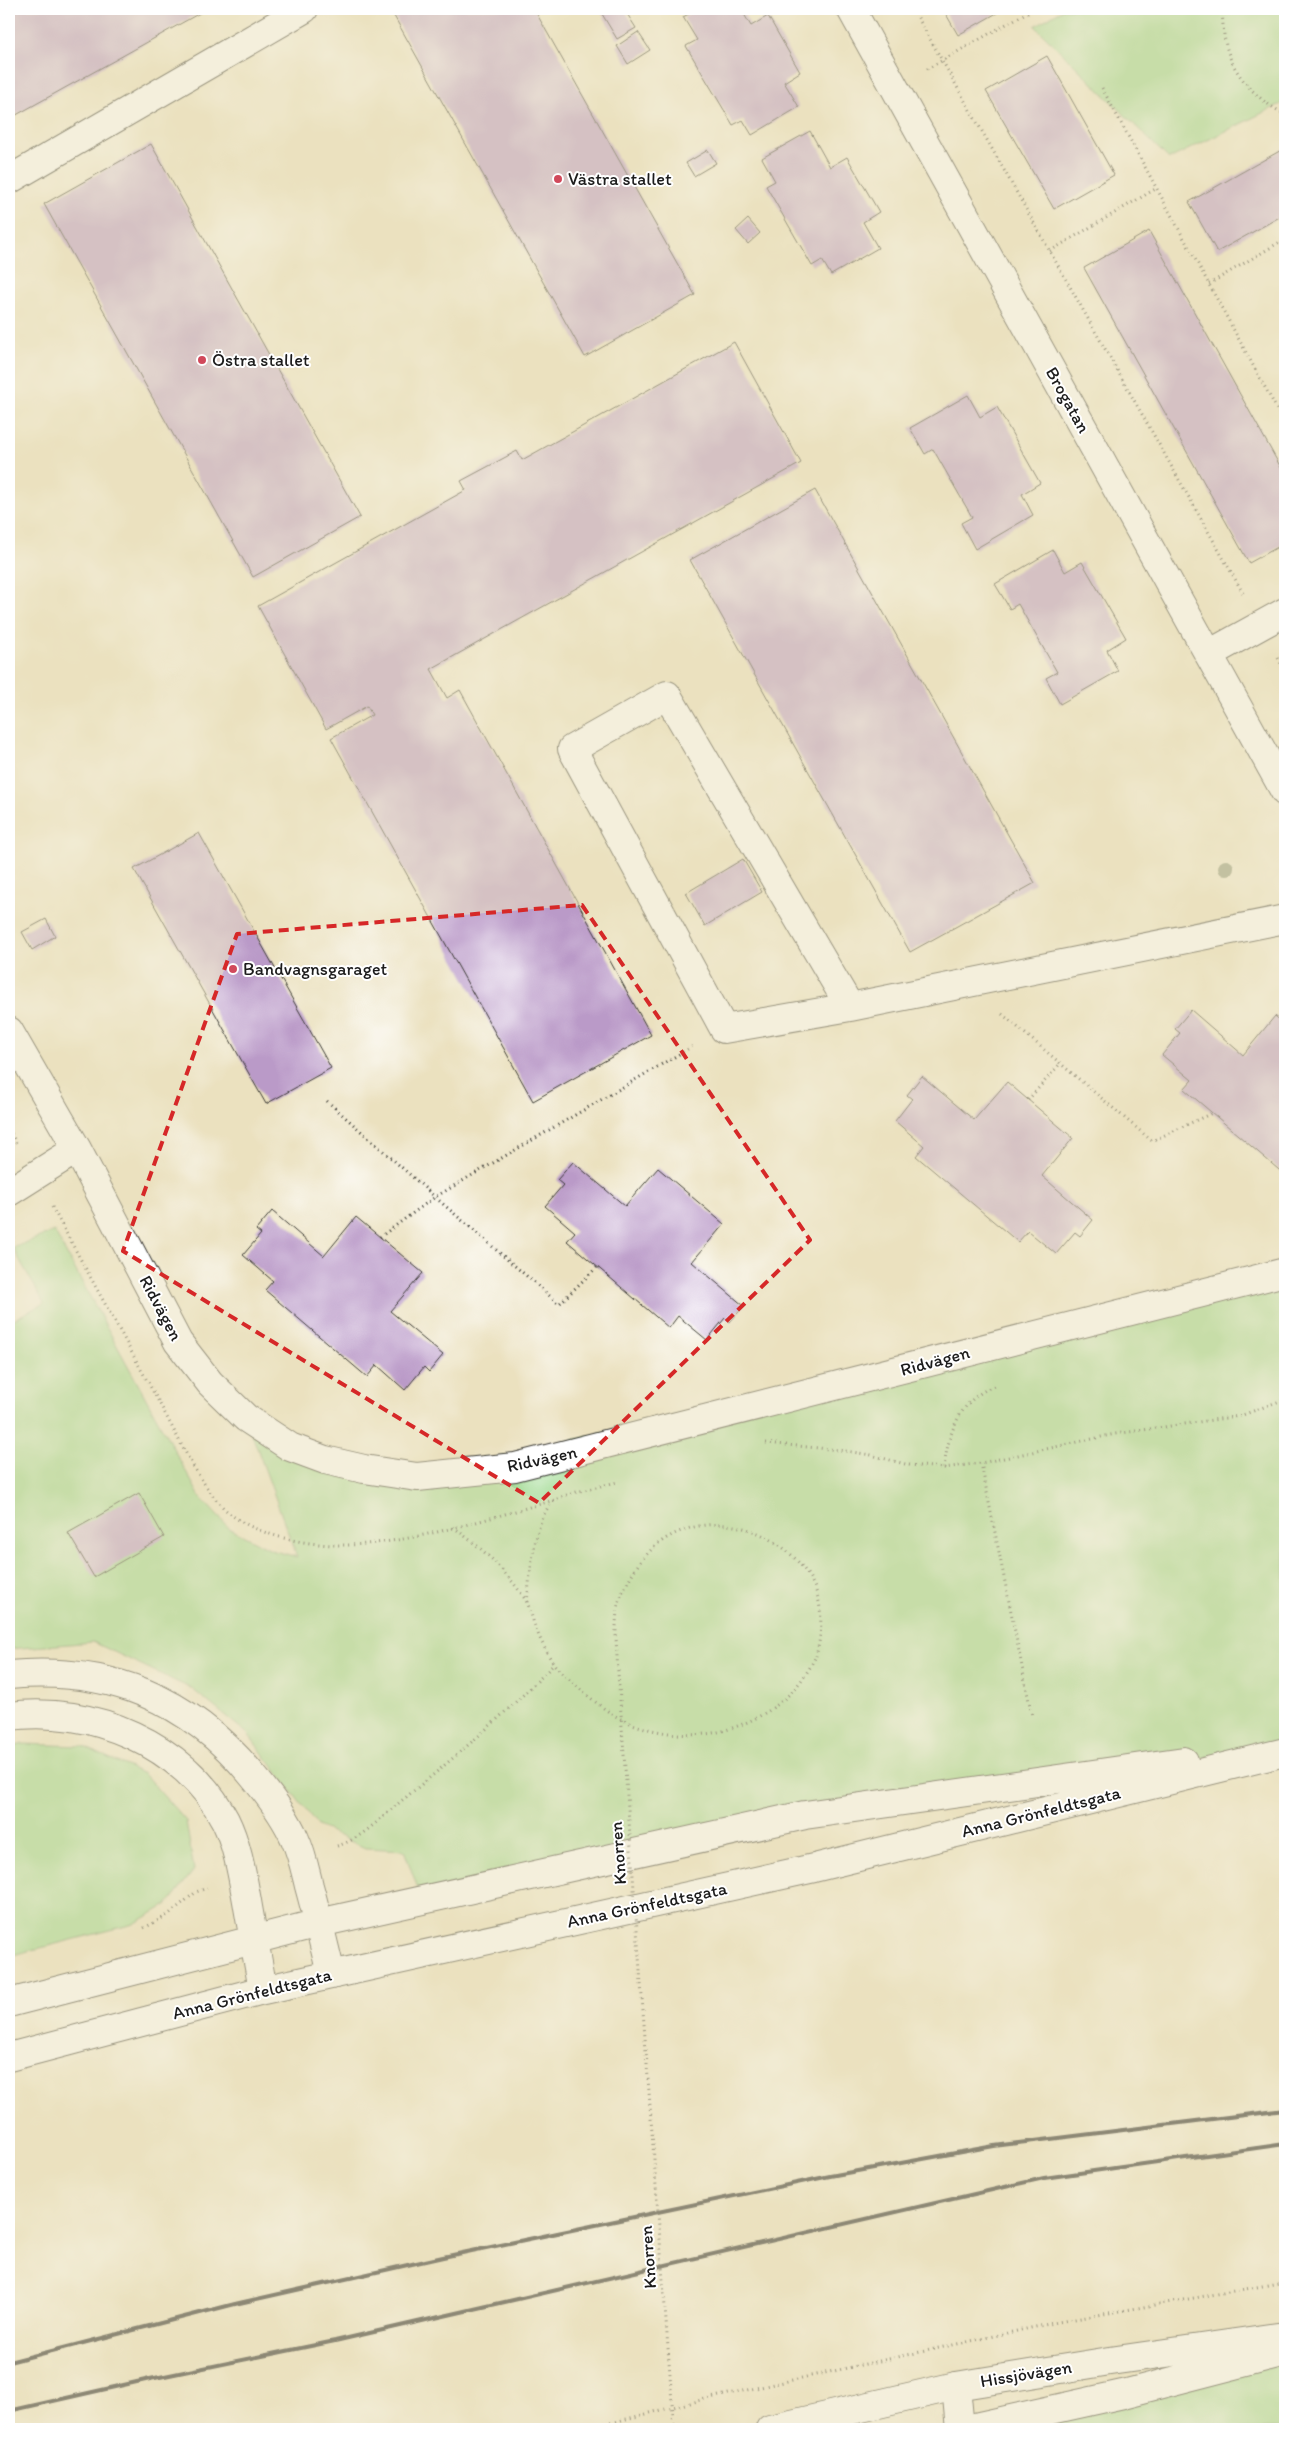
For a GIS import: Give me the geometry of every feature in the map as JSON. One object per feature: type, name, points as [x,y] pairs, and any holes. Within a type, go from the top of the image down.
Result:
[{"type":"main road","points":[[9,180],[304,9]]},
{"type":"main road","name":"Brogatan","points":[[851,9],[1285,792]]},
{"type":"main road","points":[[1210,654],[1285,612]]},
{"type":"main road","points":[[850,1007],[667,694],[572,749],[724,1028],[850,1007],[1285,919]]},
{"type":"main road","name":"Ridvägen","points":[[9,1031],[77,1149],[178,1342],[210,1383],[246,1418],[290,1447],[325,1460],[416,1477],[515,1467],[1285,1272]]},
{"type":"main road","points":[[9,1192],[77,1149]]},
{"type":"main road","points":[[9,1675],[59,1672],[88,1676],[120,1684],[185,1712],[214,1735],[237,1757],[281,1814],[295,1839],[302,1858],[331,1974]]},
{"type":"main road","points":[[9,1716],[42,1714],[86,1719],[120,1729],[155,1746],[173,1760],[206,1792],[225,1821],[237,1856],[263,1990]]},
{"type":"main road","name":"Anna Grönfeldtsgata","points":[[9,2003],[254,1938],[805,1815],[1285,1746]]},
{"type":"main road","name":"Anna Grönfeldtsgata","points":[[9,2057],[263,1990],[814,1868],[1285,1752]]},
{"type":"main road","name":"Hissjövägen","points":[[770,2429],[956,2386],[1110,2361],[1285,2336]]},
{"type":"main road","points":[[966,2429],[1123,2394],[1285,2352]]},
{"type":"main road","points":[[956,2386],[960,2429]]},
{"type":"path","points":[[913,9],[1285,671]]},
{"type":"path","points":[[893,85],[942,62],[1033,9]]},
{"type":"path","points":[[1222,9],[1228,53],[1238,70],[1253,91],[1268,104],[1285,114]]},
{"type":"path","points":[[1102,88],[1285,424]]},
{"type":"path","points":[[1050,250],[1157,188]]},
{"type":"path","points":[[1209,284],[1285,239]]},
{"type":"path","points":[[965,983],[1152,1142],[1212,1113]]},
{"type":"path","points":[[380,1237],[435,1197],[724,1028]]},
{"type":"path","points":[[1028,1100],[1060,1064]]},
{"type":"path","points":[[327,1101],[559,1304],[597,1267]]},
{"type":"path","points":[[944,1468],[946,1453],[958,1416],[967,1403],[981,1391],[998,1384]]},
{"type":"path","points":[[760,1443],[871,1454],[909,1465],[944,1468],[981,1463],[1115,1434],[1240,1416],[1285,1399]]},
{"type":"path","points":[[981,1463],[1032,1716]]},
{"type":"path","points":[[527,1602],[489,1554],[453,1527],[620,1481]]},
{"type":"path","points":[[527,1602],[534,1544],[542,1519],[556,1500]]},
{"type":"path","name":"Knorren","points":[[527,1602],[537,1631],[554,1664],[584,1693],[613,1715],[634,1724],[673,1733],[722,1732],[744,1724],[784,1702],[807,1675],[816,1656],[821,1638],[822,1617],[817,1595],[809,1576],[795,1558],[779,1544],[760,1533],[740,1526],[698,1526],[677,1532],[656,1544],[640,1561],[627,1582],[619,1604],[615,1627],[618,1673],[674,2429]]},
{"type":"highlighted area","points":[[582,905],[810,1240],[539,1503],[123,1251],[237,934]]},
{"type":"green space","points":[[1063,9],[1285,9],[1285,102],[1169,159],[1035,26]]},
{"type":"green space","points":[[54,1231],[200,1497],[229,1528],[271,1550],[297,1557],[246,1418],[290,1447],[417,1477],[1285,1272],[1285,1747],[805,1815],[422,1900],[404,1850],[365,1848],[318,1826],[248,1734],[192,1689],[93,1642],[9,1649],[9,1322],[44,1303],[13,1248]]},
{"type":"green space","points":[[23,1744],[82,1746],[144,1774],[186,1821],[194,1870],[167,1905],[134,1924],[9,1956],[9,1748]]},
{"type":"green space","points":[[1285,2352],[1285,2429],[966,2429]]},
{"type":"building","points":[[9,9],[207,9],[9,119]]},
{"type":"building","name":"Västra stallet","points":[[407,9],[534,9],[695,295],[585,357],[394,16]]},
{"type":"building","points":[[599,9],[624,9],[636,28],[617,39]]},
{"type":"building","points":[[698,9],[741,9],[751,26],[768,16],[800,72],[784,82],[799,107],[752,135],[743,120],[733,125],[686,46],[697,40],[683,17]]},
{"type":"building","points":[[943,9],[1004,9],[958,35]]},
{"type":"building","points":[[638,32],[650,50],[628,64],[617,46]]},
{"type":"building","points":[[1047,56],[1114,175],[1054,209],[986,91]]},
{"type":"building","points":[[810,131],[830,167],[847,157],[879,212],[863,222],[878,248],[831,275],[822,260],[812,266],[766,186],[775,181],[762,158]]},
{"type":"building","name":"Östra stallet","points":[[151,144],[360,517],[253,577],[44,204]]},
{"type":"building","points":[[1285,148],[1285,214],[1217,252],[1189,202]]},
{"type":"building","points":[[708,150],[716,163],[694,176],[686,163]]},
{"type":"building","points":[[748,219],[760,233],[748,244],[736,230]]},
{"type":"building","points":[[1149,231],[1285,475],[1285,543],[1249,563],[1084,268]]},
{"type":"building","points":[[734,342],[801,463],[431,669],[447,698],[460,690],[651,1035],[533,1101],[331,738],[372,715],[367,706],[326,729],[258,606],[466,490],[461,481],[517,451],[522,460]]},
{"type":"building","points":[[968,395],[980,417],[997,407],[1040,483],[1022,494],[1033,515],[975,549],[961,523],[972,517],[933,449],[925,454],[910,428]]},
{"type":"building","points":[[815,490],[1035,883],[910,952],[690,560]]},
{"type":"building","points":[[1053,550],[1065,572],[1082,562],[1126,638],[1107,650],[1118,671],[1060,704],[1046,678],[1057,672],[1018,604],[1010,609],[995,584]]},
{"type":"building","name":"Bandvagnsgaraget","points":[[199,833],[331,1068],[266,1104],[134,869]]},
{"type":"building","points":[[743,859],[762,892],[705,926],[686,893]]},
{"type":"building","points":[[46,919],[55,936],[32,950],[22,932]]},
{"type":"building","points":[[1191,1010],[1243,1055],[1275,1016],[1285,1025],[1285,1175],[1184,1089],[1192,1080],[1162,1055],[1180,1033],[1175,1029]]},
{"type":"building","points":[[922,1076],[974,1120],[1007,1082],[1073,1138],[1042,1176],[1093,1220],[1080,1236],[1075,1232],[1056,1254],[1028,1231],[1018,1242],[916,1156],[924,1146],[895,1121],[912,1099],[907,1095]]},
{"type":"building","points":[[573,1162],[625,1206],[658,1168],[724,1224],[692,1262],[744,1306],[730,1322],[725,1318],[707,1340],[678,1316],[669,1328],[567,1241],[575,1232],[545,1206],[563,1185],[557,1180]]},
{"type":"building","points":[[272,1211],[324,1256],[356,1217],[423,1273],[390,1311],[443,1355],[429,1372],[424,1367],[405,1390],[377,1365],[367,1377],[265,1290],[273,1281],[243,1255],[261,1234],[256,1230]]},
{"type":"building","points":[[139,1493],[164,1537],[94,1577],[68,1533]]},
{"type":"railway","points":[[9,2362],[235,2304],[443,2257],[830,2176],[994,2146],[1285,2110]]},
{"type":"railway","points":[[9,2411],[150,2379],[335,2341],[1044,2178],[1285,2144]]},
{"type":"place","name":"Västra stallet","points":[[558,179]]},
{"type":"place","name":"Östra stallet","points":[[202,360]]},
{"type":"place","name":"Bandvagnsgaraget","points":[[233,969]]}]
